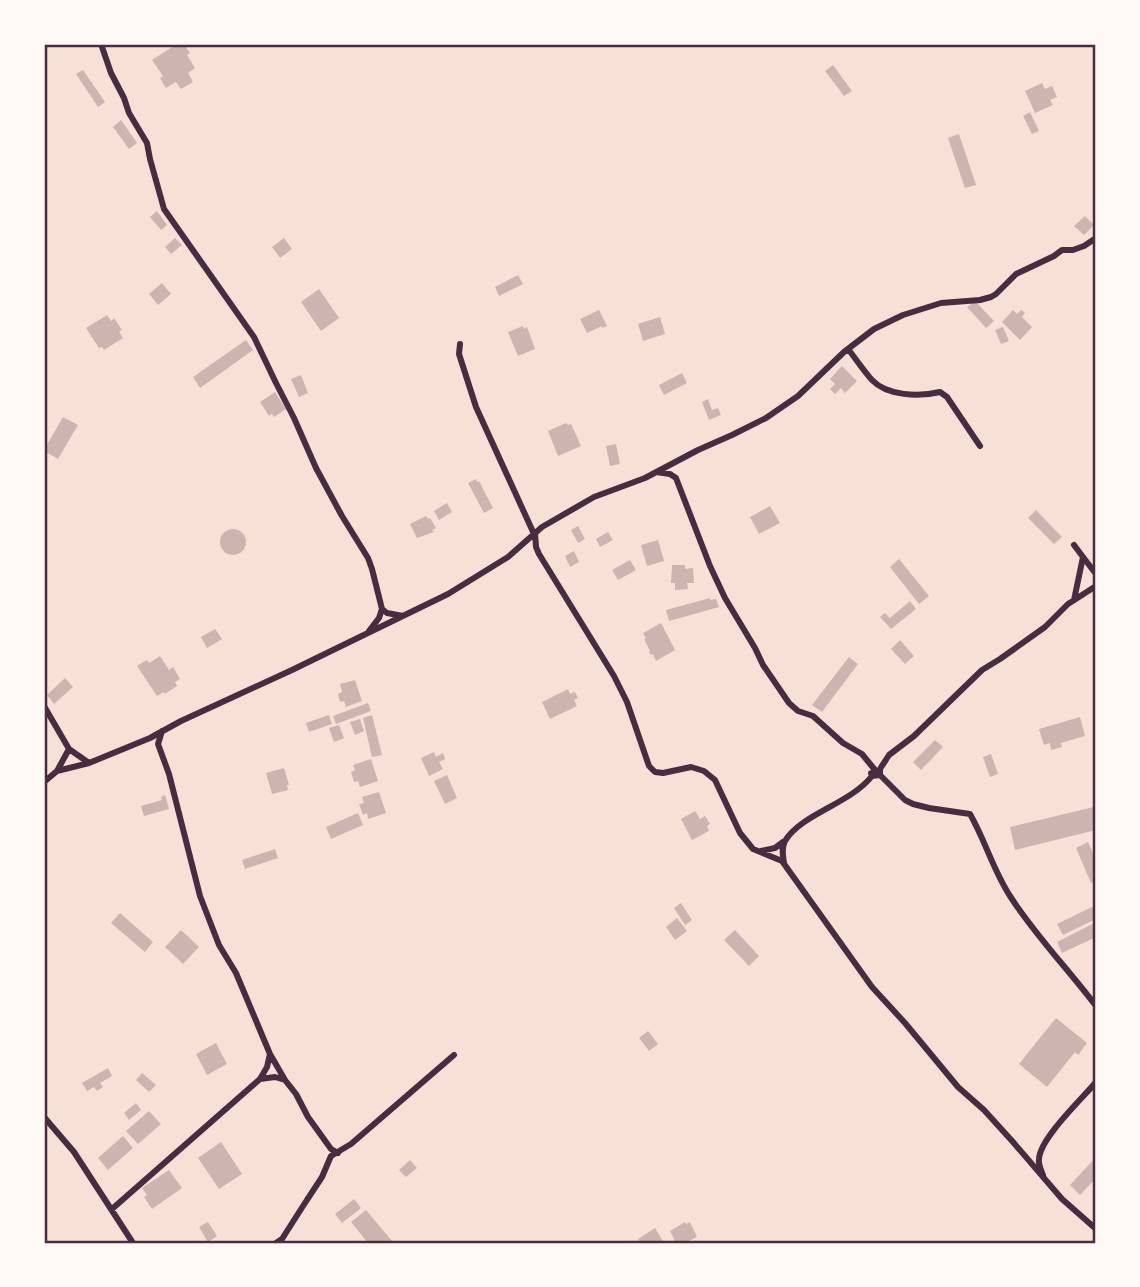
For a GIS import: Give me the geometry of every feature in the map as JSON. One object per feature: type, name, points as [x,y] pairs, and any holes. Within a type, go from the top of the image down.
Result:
[{"type":"street","points":[[101,44],[129,113],[147,143],[164,209],[254,337],[316,468],[368,558],[382,609],[379,618],[366,634]]},
{"type":"street","points":[[57,771],[89,763],[150,738],[180,721],[292,670],[458,588],[508,557],[542,527],[594,497],[655,472],[766,418],[798,396],[848,349],[874,329],[941,303],[991,297],[1016,274],[1062,250],[1073,250],[1096,238]]},
{"type":"street","points":[[460,344],[460,354],[476,407],[535,533],[539,554],[614,676],[649,766],[655,772],[663,773],[691,767],[704,771],[715,780],[740,833],[754,849],[784,863],[872,987],[958,1087],[984,1110],[1062,1199],[1096,1229]]},
{"type":"street","points":[[848,349],[873,382],[886,389],[909,395],[940,392],[947,397],[980,446]]},
{"type":"street","points":[[676,461],[676,478],[709,566],[724,598],[763,665],[789,703],[798,711],[813,716],[842,743],[862,754],[905,800],[944,811],[970,814],[994,868],[1023,916],[1096,1006]]},
{"type":"street","points":[[655,472],[670,474],[676,478]]},
{"type":"street","points":[[523,544],[536,547]]},
{"type":"street","points":[[1074,545],[1096,574]]},
{"type":"street","points":[[1074,600],[1083,557]]},
{"type":"street","points":[[880,775],[880,769],[889,755],[914,736],[982,670],[1045,626],[1068,604],[1096,586]]},
{"type":"street","points":[[382,609],[387,613],[402,616]]},
{"type":"street","points":[[44,706],[69,749],[89,763]]},
{"type":"street","points":[[158,744],[162,732]]},
{"type":"street","points":[[150,738],[158,744],[169,774],[200,896],[219,945],[236,973],[270,1054],[333,1153]]},
{"type":"street","points":[[44,782],[57,771],[69,749]]},
{"type":"street","points":[[870,764],[872,776]]},
{"type":"street","points":[[759,852],[775,848],[807,821],[862,787],[872,776],[880,775]]},
{"type":"street","points":[[784,863],[785,841]]},
{"type":"street","points":[[112,1209],[260,1079],[270,1054]]},
{"type":"street","points":[[276,1243],[282,1239],[322,1177],[333,1153],[351,1144],[454,1055]]},
{"type":"street","points":[[260,1079],[275,1077],[285,1080]]},
{"type":"street","points":[[1045,1180],[1039,1158],[1043,1147],[1051,1133],[1096,1082]]},
{"type":"street","points":[[44,1117],[74,1152],[133,1243]]},
{"type":"building","points":[[177,44],[184,44],[190,53],[187,55],[195,68],[188,73],[193,82],[181,89],[176,82],[166,88],[160,78],[163,76],[152,60]]},
{"type":"building","points":[[833,65],[852,91],[844,96],[825,71]]},
{"type":"building","points":[[83,70],[105,102],[98,107],[76,74]]},
{"type":"building","points":[[1042,83],[1045,89],[1052,86],[1057,97],[1050,100],[1053,105],[1035,113],[1025,91]]},
{"type":"building","points":[[1030,112],[1039,131],[1032,134],[1023,116]]},
{"type":"building","points":[[121,120],[137,143],[129,149],[113,127]]},
{"type":"building","points":[[959,134],[976,185],[965,188],[948,138]]},
{"type":"building","points":[[157,211],[167,225],[161,230],[150,217]]},
{"type":"building","points":[[1085,216],[1094,225],[1084,235],[1074,226]]},
{"type":"building","points":[[175,238],[182,245],[171,254],[165,247]]},
{"type":"building","points":[[284,238],[292,249],[280,258],[272,247]]},
{"type":"building","points":[[518,275],[523,284],[499,296],[495,287]]},
{"type":"building","points":[[162,283],[171,294],[158,305],[149,294]]},
{"type":"building","points":[[319,289],[339,318],[321,331],[301,302]]},
{"type":"building","points":[[975,301],[994,321],[986,328],[967,307]]},
{"type":"building","points":[[599,310],[607,326],[587,333],[580,319]]},
{"type":"building","points":[[1013,310],[1017,314],[1021,310],[1025,313],[1022,317],[1032,327],[1020,340],[1002,322]]},
{"type":"building","points":[[107,315],[111,321],[114,318],[122,330],[119,332],[123,338],[104,350],[99,348],[86,328]]},
{"type":"building","points":[[660,317],[665,334],[643,341],[638,324]]},
{"type":"building","points":[[523,326],[524,329],[527,327],[535,349],[518,356],[508,332]]},
{"type":"building","points":[[1003,327],[1009,341],[1001,344],[995,330]]},
{"type":"building","points":[[246,340],[253,350],[200,388],[193,377]]},
{"type":"building","points":[[842,366],[857,381],[845,393],[841,388],[835,394],[830,389],[835,384],[830,379]]},
{"type":"building","points":[[682,373],[687,383],[664,395],[659,385]]},
{"type":"building","points":[[301,375],[308,393],[299,397],[291,379]]},
{"type":"building","points":[[275,392],[286,409],[274,417],[272,414],[269,416],[260,402]]},
{"type":"building","points":[[708,399],[712,410],[718,408],[721,415],[709,420],[702,402]]},
{"type":"building","points":[[63,417],[78,425],[58,459],[44,450]]},
{"type":"building","points":[[566,423],[571,424],[581,446],[558,456],[548,431]]},
{"type":"building","points":[[616,444],[620,464],[610,466],[606,446]]},
{"type":"building","points":[[476,479],[493,508],[484,513],[468,483]]},
{"type":"building","points":[[447,503],[452,512],[439,520],[434,511]]},
{"type":"building","points":[[770,506],[780,523],[759,534],[750,517]]},
{"type":"building","points":[[1036,510],[1062,537],[1054,544],[1028,518]]},
{"type":"building","points":[[426,516],[436,528],[432,530],[434,532],[417,538],[410,524]]},
{"type":"building","points":[[578,526],[585,539],[578,543],[571,530]]},
{"type":"building","points":[[233,529],[242,533],[246,542],[242,551],[233,555],[224,551],[220,542],[224,533]]},
{"type":"building","points":[[608,532],[613,540],[600,547],[596,539]]},
{"type":"building","points":[[658,540],[664,561],[647,566],[641,545]]},
{"type":"building","points":[[574,551],[579,562],[570,567],[565,556]]},
{"type":"building","points":[[899,559],[929,596],[919,604],[890,567]]},
{"type":"building","points":[[630,560],[636,570],[618,580],[612,570]]},
{"type":"building","points":[[672,565],[685,565],[685,569],[693,568],[694,583],[687,583],[688,589],[675,590],[675,583],[671,583]]},
{"type":"building","points":[[710,598],[716,599],[719,607],[669,621],[666,610]]},
{"type":"building","points":[[910,601],[916,609],[891,629],[880,617],[885,613],[890,618]]},
{"type":"building","points":[[661,623],[675,650],[656,661],[649,652],[643,633]]},
{"type":"building","points":[[215,629],[222,639],[207,648],[201,637]]},
{"type":"building","points":[[900,640],[914,656],[905,664],[891,649]]},
{"type":"building","points":[[160,656],[169,670],[173,667],[180,679],[175,682],[177,686],[157,696],[137,666]]},
{"type":"building","points":[[849,657],[858,664],[822,712],[812,705]]},
{"type":"building","points":[[65,678],[73,687],[54,704],[47,695]]},
{"type":"building","points":[[355,680],[362,701],[346,707],[344,701],[340,702],[340,684]]},
{"type":"building","points":[[568,689],[570,694],[575,692],[578,698],[574,700],[577,706],[550,719],[542,702]]},
{"type":"building","points":[[368,703],[371,711],[336,724],[333,716]]},
{"type":"building","points":[[329,715],[332,724],[309,732],[306,723]]},
{"type":"building","points":[[372,715],[382,755],[372,757],[363,718]]},
{"type":"building","points":[[1080,717],[1085,736],[1061,743],[1062,747],[1051,750],[1050,743],[1044,745],[1039,729]]},
{"type":"building","points":[[360,719],[364,731],[355,735],[350,722]]},
{"type":"building","points":[[339,725],[344,738],[334,742],[329,728]]},
{"type":"building","points":[[935,740],[943,747],[921,770],[913,762]]},
{"type":"building","points":[[434,752],[436,757],[443,753],[445,759],[439,762],[443,769],[429,776],[421,758]]},
{"type":"building","points":[[991,754],[998,774],[990,777],[983,757]]},
{"type":"building","points":[[371,759],[378,781],[360,787],[358,781],[354,782],[351,772],[355,770],[353,765]]},
{"type":"building","points":[[284,768],[288,790],[272,794],[266,773]]},
{"type":"building","points":[[447,775],[457,798],[445,804],[434,781]]},
{"type":"building","points":[[379,792],[386,813],[368,819],[367,813],[363,815],[359,804],[364,803],[362,797]]},
{"type":"building","points":[[165,795],[169,809],[144,816],[141,806],[162,800],[161,797]]},
{"type":"building","points":[[1094,807],[1096,830],[1015,850],[1010,827]]},
{"type":"building","points":[[695,811],[700,819],[705,816],[710,824],[707,826],[709,831],[692,840],[681,819]]},
{"type":"building","points":[[358,813],[363,825],[331,839],[326,827]]},
{"type":"building","points":[[1088,842],[1096,860],[1096,881],[1091,883],[1076,848]]},
{"type":"building","points":[[275,849],[278,858],[245,869],[242,860]]},
{"type":"building","points":[[681,903],[692,920],[685,925],[674,908]]},
{"type":"building","points":[[1096,905],[1096,919],[1063,935],[1057,924]]},
{"type":"building","points":[[120,913],[153,942],[145,952],[111,923]]},
{"type":"building","points":[[677,918],[687,931],[675,940],[666,927]]},
{"type":"building","points":[[1096,922],[1096,937],[1062,953],[1057,942]]},
{"type":"building","points":[[181,930],[199,947],[183,964],[165,947]]},
{"type":"building","points":[[735,930],[759,956],[749,966],[724,940]]},
{"type":"building","points":[[1056,1018],[1087,1043],[1078,1055],[1075,1052],[1047,1087],[1019,1064]]},
{"type":"building","points":[[648,1031],[658,1044],[649,1051],[639,1038]]},
{"type":"building","points":[[216,1043],[227,1064],[207,1075],[196,1054]]},
{"type":"building","points":[[108,1068],[112,1076],[100,1083],[103,1087],[97,1091],[94,1087],[87,1091],[82,1083]]},
{"type":"building","points":[[142,1073],[156,1085],[149,1092],[136,1080]]},
{"type":"building","points":[[136,1103],[141,1110],[129,1120],[124,1113]]},
{"type":"building","points":[[149,1111],[161,1124],[138,1144],[126,1131]]},
{"type":"building","points":[[123,1136],[133,1148],[108,1170],[98,1158]]},
{"type":"building","points":[[221,1142],[242,1174],[219,1189],[198,1158]]},
{"type":"building","points":[[1096,1157],[1096,1178],[1080,1195],[1070,1185]]},
{"type":"building","points":[[410,1160],[417,1168],[406,1177],[399,1170]]},
{"type":"building","points":[[169,1170],[182,1188],[152,1209],[142,1188]]},
{"type":"building","points":[[354,1199],[361,1208],[342,1223],[335,1214]]},
{"type":"building","points":[[366,1210],[392,1241],[390,1243],[368,1243],[351,1222]]},
{"type":"building","points":[[208,1222],[217,1236],[208,1242],[199,1227]]},
{"type":"building","points":[[690,1222],[697,1237],[685,1243],[676,1243],[670,1231]]},
{"type":"building","points":[[655,1228],[664,1243],[640,1243],[638,1239]]}]
